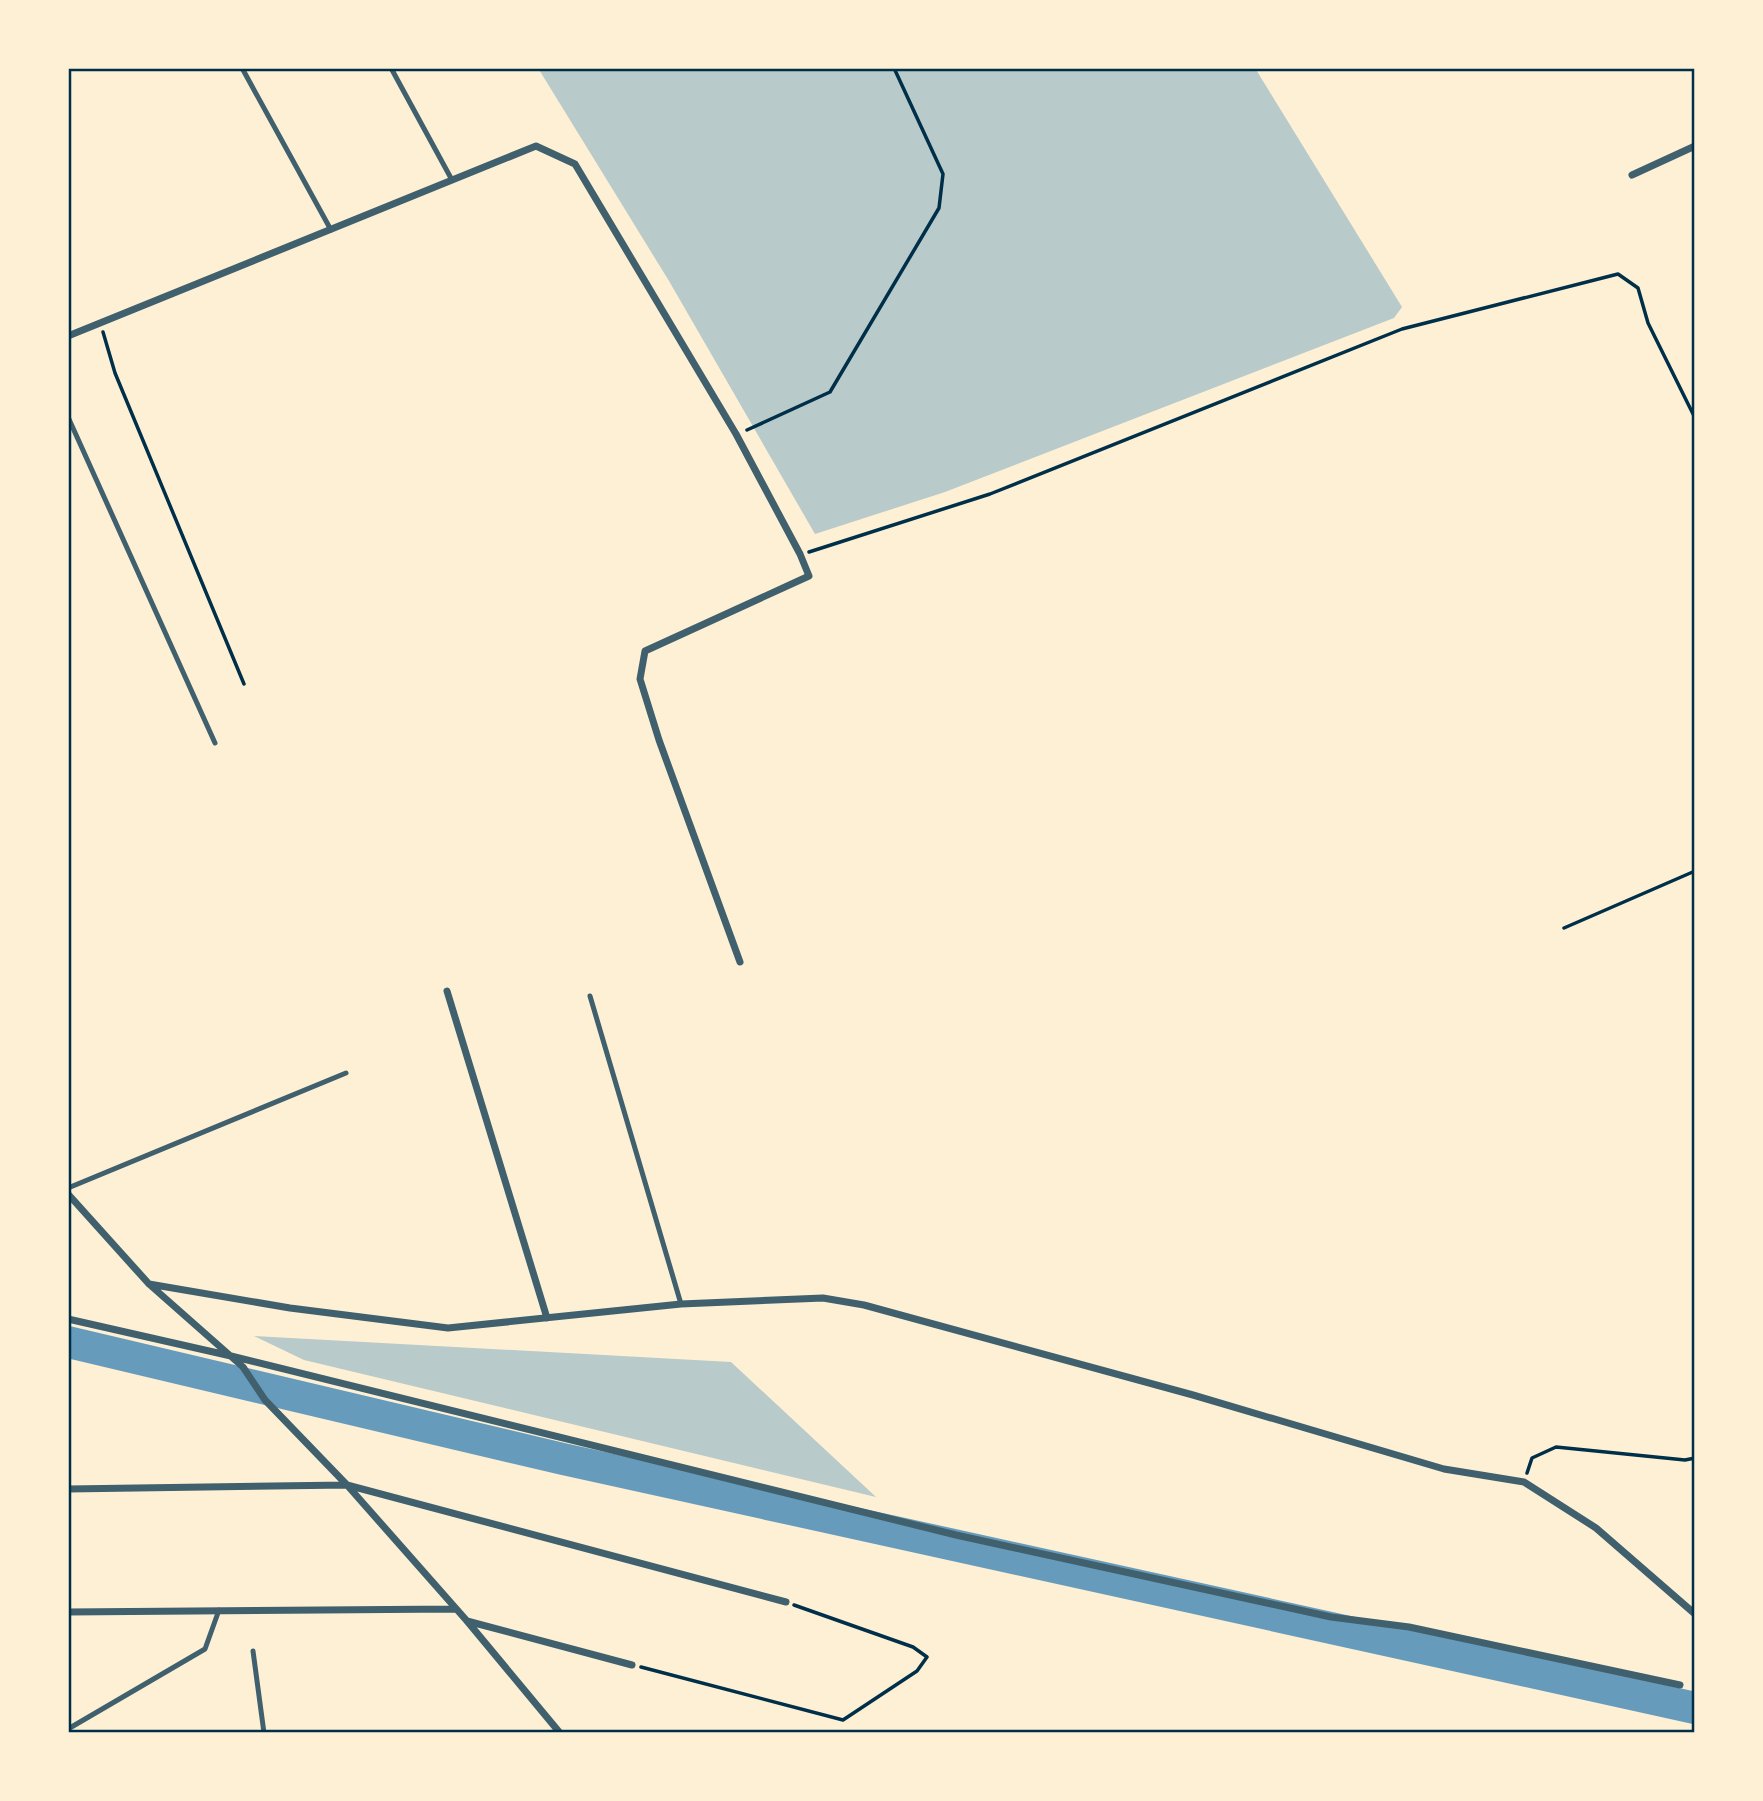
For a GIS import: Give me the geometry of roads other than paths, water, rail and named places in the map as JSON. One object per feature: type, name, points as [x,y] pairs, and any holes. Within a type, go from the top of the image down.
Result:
[{"type":"street","points":[[68,336],[536,146],[575,164],[736,434],[800,554],[808,576],[645,651],[640,679],[659,740],[740,962]]},
{"type":"street","points":[[1632,175],[1695,146]]},
{"type":"street","points":[[447,991],[547,1318]]},
{"type":"street","points":[[68,1194],[149,1284],[243,1367],[265,1400],[346,1485],[467,1621],[560,1733]]},
{"type":"street","points":[[149,1284],[290,1308],[448,1328],[681,1304],[823,1298],[864,1305],[1193,1395],[1444,1469],[1524,1482],[1596,1528],[1695,1615]]},
{"type":"street","points":[[68,1319],[231,1356],[944,1532],[1331,1617],[1409,1627],[1680,1685]]},
{"type":"street","points":[[68,1489],[346,1485],[786,1602]]},
{"type":"street","points":[[68,1612],[455,1609]]},
{"type":"street","points":[[467,1621],[632,1665]]},
{"type":"lane","points":[[242,68],[331,230]]},
{"type":"lane","points":[[391,68],[452,180]]},
{"type":"lane","points":[[68,417],[215,743]]},
{"type":"lane","points":[[590,996],[681,1304]]},
{"type":"lane","points":[[68,1188],[346,1073]]},
{"type":"lane","points":[[68,1729],[205,1649],[219,1610]]},
{"type":"lane","points":[[253,1651],[264,1733]]},
{"type":"waterway","points":[[68,1342],[563,1459],[1695,1708]]}]
